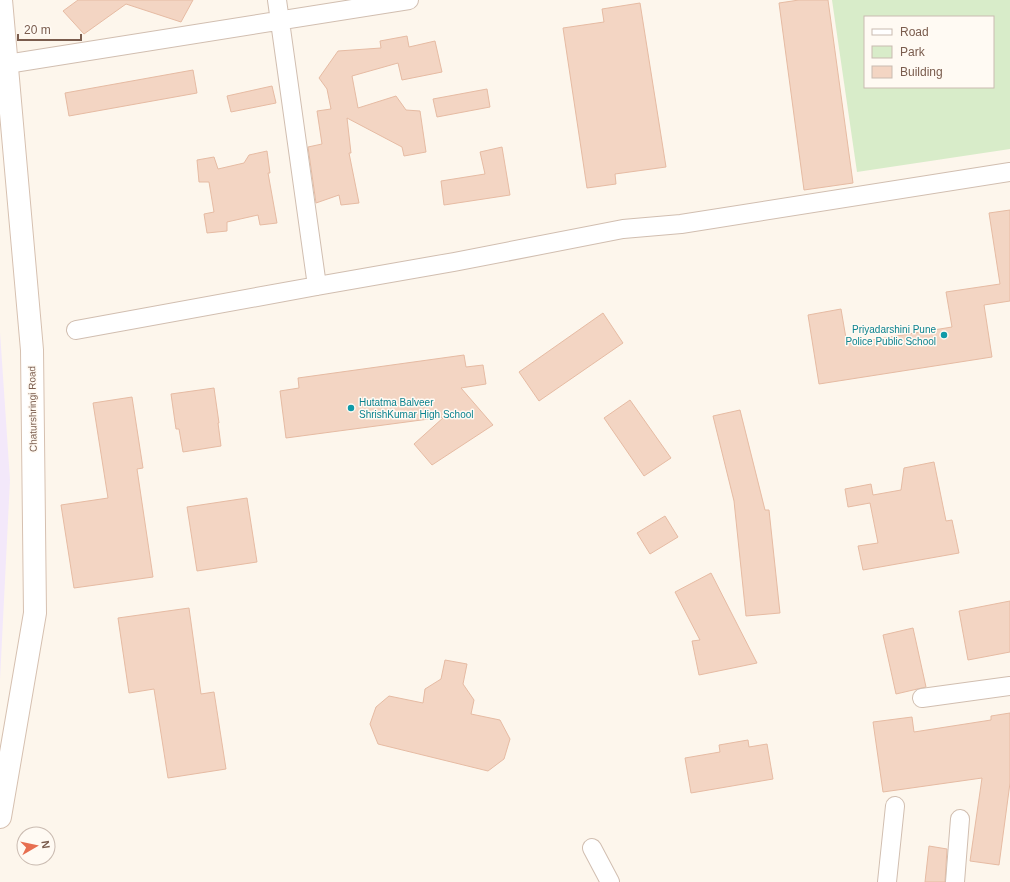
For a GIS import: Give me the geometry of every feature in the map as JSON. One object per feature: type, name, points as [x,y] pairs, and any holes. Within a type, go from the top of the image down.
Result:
[{"type":"street","name":"Chaturshringi Road","points":[[0,817],[35,613],[32,350],[2,0]]},
{"type":"street","points":[[277,0],[317,286]]},
{"type":"street","points":[[7,64],[409,0]]},
{"type":"street","points":[[76,330],[454,262],[623,229],[681,224],[1010,172]]},
{"type":"street","points":[[922,698],[1010,686]]},
{"type":"street","points":[[887,882],[895,806]]},
{"type":"street","points":[[955,882],[960,819]]},
{"type":"street","points":[[592,848],[610,882]]},
{"type":"shaded area","points":[[0,332],[10,480],[0,680]]},
{"type":"green space","points":[[832,0],[1010,0],[1010,149],[857,172]]},
{"type":"building","points":[[78,0],[193,0],[181,22],[126,4],[84,34],[63,11]]},
{"type":"building","points":[[799,0],[828,0],[853,183],[804,190],[779,3]]},
{"type":"building","points":[[640,3],[666,167],[615,174],[616,184],[587,188],[563,28],[604,22],[602,9]]},
{"type":"building","points":[[407,36],[409,47],[435,41],[442,72],[402,80],[398,63],[352,76],[358,108],[396,96],[406,110],[420,111],[426,152],[404,156],[402,147],[347,118],[351,153],[349,153],[359,203],[341,205],[339,195],[316,203],[308,147],[322,144],[317,111],[331,109],[327,89],[319,78],[338,51],[381,48],[380,41]]},
{"type":"building","points":[[193,70],[197,93],[69,116],[65,93]]},
{"type":"building","points":[[272,86],[276,103],[231,112],[227,96]]},
{"type":"building","points":[[487,89],[490,107],[437,117],[433,99]]},
{"type":"building","points":[[502,147],[510,195],[444,205],[441,181],[485,174],[480,152]]},
{"type":"building","points":[[267,151],[270,173],[268,173],[277,223],[260,225],[258,215],[227,222],[227,231],[207,233],[204,214],[214,212],[209,182],[199,182],[197,160],[214,157],[218,169],[244,163],[249,155]]},
{"type":"building","name":"Priyadarshini Pune Police Public School","points":[[1010,210],[1010,301],[984,305],[992,357],[819,384],[808,315],[841,309],[847,344],[952,327],[946,292],[1000,284],[989,213]]},
{"type":"building","points":[[603,313],[623,343],[539,401],[519,372]]},
{"type":"building","name":"Hutatma Balveer ShrishKumar High School","points":[[464,355],[466,367],[483,365],[486,384],[461,388],[493,425],[432,465],[414,444],[444,417],[286,438],[280,391],[299,388],[298,378]]},
{"type":"building","points":[[214,388],[221,446],[183,452],[179,429],[176,429],[171,394]]},
{"type":"building","points":[[132,397],[143,468],[137,469],[153,577],[74,588],[61,505],[108,498],[93,403]]},
{"type":"building","points":[[630,400],[671,458],[644,476],[604,418]]},
{"type":"building","points":[[740,410],[765,510],[769,510],[780,613],[746,616],[734,501],[713,416]]},
{"type":"building","points":[[934,462],[946,521],[952,520],[959,553],[863,570],[858,546],[878,543],[870,503],[848,507],[845,489],[871,484],[873,495],[901,490],[904,468]]},
{"type":"building","points":[[247,498],[257,562],[197,571],[187,507]]},
{"type":"building","points":[[665,516],[678,537],[650,554],[637,533]]},
{"type":"building","points":[[711,573],[757,663],[699,675],[692,641],[700,640],[675,592]]},
{"type":"building","points":[[1010,601],[1010,652],[968,660],[959,611]]},
{"type":"building","points":[[189,608],[201,694],[214,692],[226,769],[168,778],[154,689],[129,693],[118,618]]},
{"type":"building","points":[[913,628],[926,687],[896,694],[883,635]]},
{"type":"building","points":[[445,660],[467,664],[463,684],[474,700],[471,714],[500,720],[510,739],[504,759],[488,771],[378,744],[370,724],[376,707],[389,696],[423,703],[425,689],[441,679]]},
{"type":"building","points":[[1010,713],[1010,783],[999,865],[970,861],[982,778],[883,792],[873,722],[912,717],[914,732],[991,720],[991,716]]},
{"type":"building","points":[[748,740],[749,747],[767,744],[773,779],[691,793],[685,758],[720,752],[719,745]]},
{"type":"building","points":[[929,846],[947,849],[945,882],[925,882]]},
{"type":"place","name":"Priyadarshini Pune Police Public School","points":[[944,335]]},
{"type":"place","name":"Hutatma Balveer ShrishKumar High School","points":[[351,408]]}]
